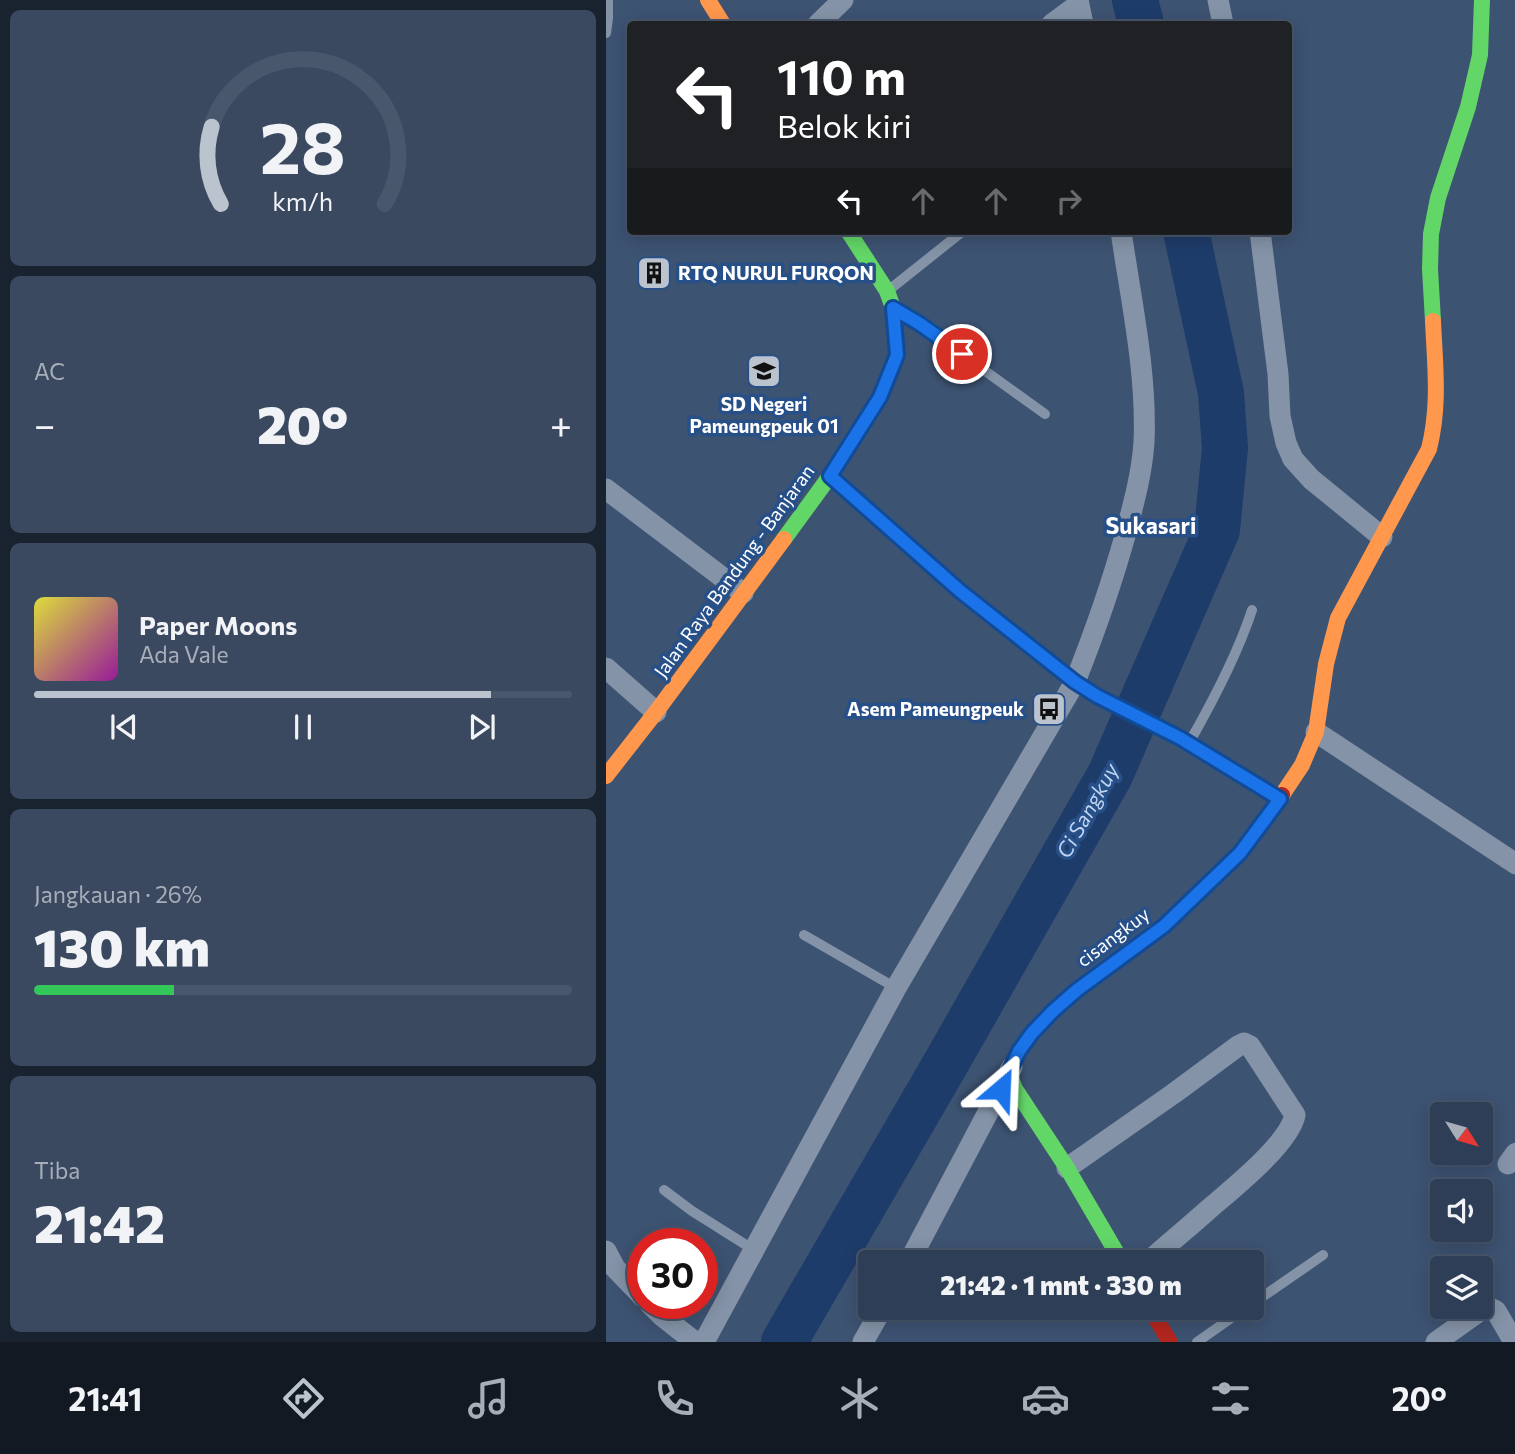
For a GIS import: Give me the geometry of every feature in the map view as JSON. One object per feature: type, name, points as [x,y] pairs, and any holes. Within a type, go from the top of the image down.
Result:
[{"type":"street","points":[[708,0],[721,21]]},
{"type":"street","points":[[821,21],[843,0]]},
{"type":"street","points":[[1218,0],[1222,21]]},
{"type":"street","name":"cisangkuy","points":[[1013,1065],[1032,1033],[1053,1011],[1164,926],[1240,853],[1302,765],[1316,732],[1326,664],[1338,618],[1429,449],[1435,425],[1437,396],[1430,269],[1431,234],[1438,198],[1468,107],[1480,55],[1482,0]]},
{"type":"street","points":[[1058,21],[1080,9]]},
{"type":"street","name":"Jalan Raya Bandung - Banjaran","points":[[606,776],[830,476],[880,397],[897,355],[893,308],[887,291],[851,235]]},
{"type":"street","points":[[704,1342],[896,988],[1075,682],[1096,630],[1136,497],[1144,444],[1143,382],[1122,235]]},
{"type":"street","points":[[1261,235],[1278,374],[1280,416],[1286,443],[1293,459],[1311,479],[1382,537]]},
{"type":"street","points":[[830,476],[960,591],[1075,682],[1185,741],[1280,799]]},
{"type":"street","points":[[606,489],[743,593]]},
{"type":"street","points":[[606,668],[656,712]]},
{"type":"street","points":[[1316,732],[1515,864]]},
{"type":"street","points":[[1067,1168],[1238,1045],[1244,1042],[1250,1046],[1295,1115],[1294,1121],[1260,1166],[1162,1250]]},
{"type":"street","points":[[1013,1065],[1011,1079],[1015,1089],[1067,1168],[1115,1250]]},
{"type":"street","points":[[915,1250],[1013,1065]]},
{"type":"street","points":[[606,1251],[615,1268],[627,1280]]},
{"type":"street","points":[[1436,1342],[1488,1307],[1496,1311],[1514,1342]]},
{"type":"street","points":[[666,1319],[695,1342]]},
{"type":"street","points":[[863,1342],[876,1320]]},
{"type":"street","points":[[1157,1320],[1170,1342]]},
{"type":"lane","points":[[606,33],[608,0]]},
{"type":"lane","points":[[887,291],[959,235]]},
{"type":"lane","points":[[893,308],[920,324],[1045,414]]},
{"type":"lane","points":[[1185,741],[1223,677],[1252,610]]},
{"type":"lane","points":[[804,935],[896,988]]},
{"type":"lane","points":[[664,1190],[754,1250]]},
{"type":"lane","points":[[1264,1296],[1323,1255]]},
{"type":"lane","points":[[1197,1342],[1228,1320]]},
{"type":"waterway","name":"Ci Sangkuy","points":[[1135,0],[1140,21]]},
{"type":"waterway","name":"Ci Sangkuy","points":[[784,1342],[1110,775],[1217,530],[1225,448],[1221,393],[1187,235]]},
{"type":"traffic: fast","points":[[1433,321],[1431,234],[1438,198],[1468,107],[1480,55],[1482,0]]},
{"type":"traffic: fast","points":[[784,539],[830,476],[880,397],[897,355],[893,308],[887,291],[851,235]]},
{"type":"traffic: fast","points":[[830,476],[960,591],[1075,682],[1177,737]]},
{"type":"traffic: fast","points":[[1115,1250],[1011,1079],[1013,1063],[1036,1029],[1052,1012],[1119,959]]},
{"type":"traffic: slow","points":[[708,0],[721,21]]},
{"type":"traffic: slow","points":[[1282,795],[1302,765],[1316,732],[1326,664],[1338,618],[1429,449],[1436,401],[1433,321]]},
{"type":"traffic: slow","points":[[606,776],[784,539]]},
{"type":"traffic: slow","points":[[1177,737],[1280,799]]},
{"type":"traffic: jam","points":[[1119,959],[1164,926],[1240,853],[1282,795]]},
{"type":"traffic: jam","points":[[1157,1320],[1170,1342]]},
{"type":"place","name":"RTQ NURUL FURQON","points":[[654,273]]},
{"type":"place","name":"SD Negeri Pameungpeuk 01","points":[[764,371]]},
{"type":"place","name":"Asem Pameungpeuk","points":[[1049,709]]},
{"type":"district","name":"Sukasari","points":[[1151,526]]},
{"type":"route","points":[[962,354],[893,308],[897,355],[880,397],[830,476],[960,591],[1075,682],[1217,759],[1280,799],[1240,853],[1164,926],[1053,1011],[1019,1051],[1001,1089]]}]
